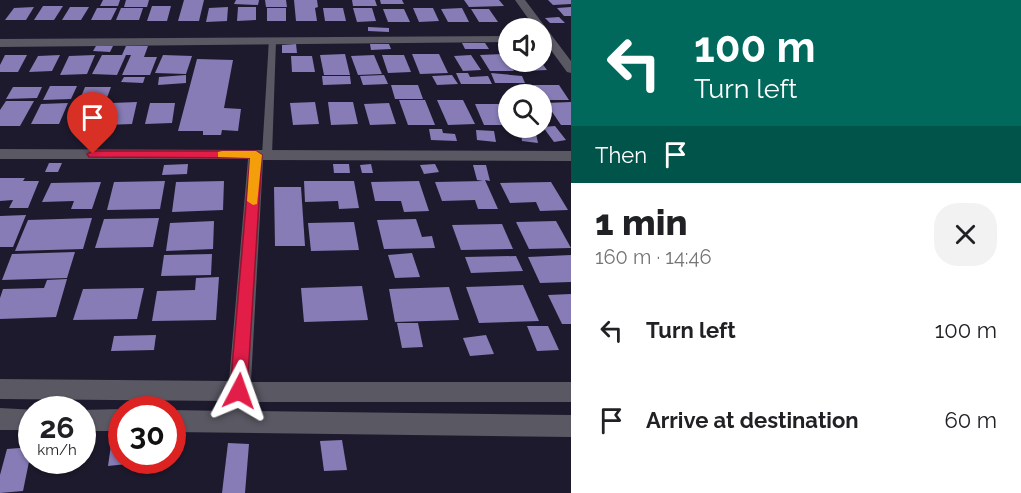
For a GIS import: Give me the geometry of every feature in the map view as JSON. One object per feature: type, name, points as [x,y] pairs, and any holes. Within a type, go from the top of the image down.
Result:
[{"type":"street","points":[[520,0],[532,18]]},
{"type":"street","points":[[0,43],[498,39]]},
{"type":"street","points":[[552,46],[571,69]]},
{"type":"street","points":[[0,154],[571,156]]},
{"type":"street","points":[[239,422],[239,391],[261,155]]},
{"type":"street","points":[[0,389],[571,392]]},
{"type":"street","points":[[0,419],[18,419]]},
{"type":"street","points":[[186,421],[571,426]]},
{"type":"lane","points":[[261,155],[272,41]]},
{"type":"building","points":[[103,0],[120,0],[118,6],[100,6]]},
{"type":"building","points":[[126,0],[149,0],[147,7],[124,7]]},
{"type":"building","points":[[184,0],[204,0],[199,21],[178,21]]},
{"type":"building","points":[[236,0],[259,0],[258,5],[234,4]]},
{"type":"building","points":[[265,0],[286,0],[287,7],[266,7]]},
{"type":"building","points":[[294,0],[317,0],[318,7],[315,8],[317,21],[296,21]]},
{"type":"building","points":[[352,0],[375,0],[377,6],[353,6]]},
{"type":"building","points":[[380,0],[402,0],[404,4],[381,4]]},
{"type":"building","points":[[464,0],[499,0],[504,6],[469,7]]},
{"type":"building","points":[[548,0],[571,0],[571,4],[553,5]]},
{"type":"building","points":[[43,6],[63,6],[54,20],[34,20]]},
{"type":"building","points":[[152,6],[171,6],[167,21],[147,21]]},
{"type":"building","points":[[34,7],[26,20],[5,20],[14,8]]},
{"type":"building","points":[[70,7],[89,7],[81,20],[62,20]]},
{"type":"building","points":[[228,7],[227,21],[206,22],[209,8]]},
{"type":"building","points":[[238,7],[256,7],[256,20],[237,21]]},
{"type":"building","points":[[571,7],[571,16],[564,16],[557,8]]},
{"type":"building","points":[[97,8],[117,8],[111,20],[91,20]]},
{"type":"building","points":[[121,8],[143,8],[139,20],[116,20]]},
{"type":"building","points":[[267,8],[286,8],[286,21],[267,21]]},
{"type":"building","points":[[323,8],[343,8],[346,21],[325,21]]},
{"type":"building","points":[[353,8],[372,8],[376,21],[357,22]]},
{"type":"building","points":[[413,8],[433,8],[439,21],[419,22]]},
{"type":"building","points":[[462,8],[469,22],[448,22],[441,9]]},
{"type":"building","points":[[383,9],[404,9],[410,22],[388,22]]},
{"type":"building","points":[[471,9],[489,9],[498,22],[479,22]]},
{"type":"building","points":[[559,17],[565,23],[552,23],[552,18],[545,18]]},
{"type":"building","points":[[368,27],[389,28],[389,32],[368,31]]},
{"type":"building","points":[[462,43],[485,43],[489,49],[465,49]]},
{"type":"building","points":[[296,44],[297,53],[282,53],[282,45]]},
{"type":"building","points":[[370,44],[389,44],[391,49],[371,50]]},
{"type":"building","points":[[96,46],[113,46],[110,52],[93,51]]},
{"type":"building","points":[[126,46],[148,46],[144,57],[157,57],[150,75],[122,75],[131,55],[126,55],[117,75],[92,74],[102,55],[122,55]]},
{"type":"building","points":[[345,54],[350,75],[324,75],[320,55]]},
{"type":"building","points":[[412,54],[439,54],[448,73],[420,74]]},
{"type":"building","points":[[498,54],[498,71],[490,71],[480,55]]},
{"type":"building","points":[[5,55],[27,55],[18,72],[0,72],[0,65]]},
{"type":"building","points":[[60,55],[52,71],[29,72],[38,56]]},
{"type":"building","points":[[95,55],[87,74],[60,75],[69,56]]},
{"type":"building","points":[[163,55],[192,56],[186,74],[155,73]]},
{"type":"building","points":[[374,55],[382,74],[358,75],[351,56]]},
{"type":"building","points":[[382,55],[404,55],[411,72],[388,73]]},
{"type":"building","points":[[471,55],[481,70],[463,71],[454,56]]},
{"type":"building","points":[[291,56],[312,56],[315,72],[292,72]]},
{"type":"building","points":[[197,59],[233,60],[224,108],[241,109],[238,131],[222,130],[221,135],[203,135],[203,131],[178,131]]},
{"type":"building","points":[[456,73],[468,73],[470,77],[488,76],[492,84],[461,84]]},
{"type":"building","points":[[491,73],[522,76],[525,83],[495,83]]},
{"type":"building","points":[[186,75],[186,83],[158,85],[159,77]]},
{"type":"building","points":[[384,75],[388,84],[363,85],[360,76]]},
{"type":"building","points":[[452,75],[458,84],[437,85],[432,76]]},
{"type":"building","points":[[322,76],[350,76],[351,84],[323,85]]},
{"type":"building","points":[[124,77],[145,77],[143,83],[121,82]]},
{"type":"building","points":[[391,85],[418,85],[423,99],[395,99]]},
{"type":"building","points":[[552,85],[559,85],[569,100],[552,100]]},
{"type":"building","points":[[50,86],[77,86],[71,99],[43,100]]},
{"type":"building","points":[[13,87],[42,87],[37,98],[6,99]]},
{"type":"building","points":[[85,87],[111,87],[97,124],[70,124]]},
{"type":"building","points":[[399,100],[425,100],[435,125],[408,125]]},
{"type":"building","points":[[437,100],[463,100],[475,124],[448,125]]},
{"type":"building","points":[[6,101],[34,101],[20,126],[0,126],[0,110]]},
{"type":"building","points":[[137,102],[132,124],[105,125],[112,103]]},
{"type":"building","points":[[315,102],[319,124],[293,125],[290,103]]},
{"type":"building","points":[[328,102],[353,102],[358,124],[331,125]]},
{"type":"building","points":[[571,102],[571,125],[561,125],[552,112],[552,103]]},
{"type":"building","points":[[68,103],[59,124],[31,124],[41,104]]},
{"type":"building","points":[[150,103],[175,103],[172,123],[145,124]]},
{"type":"building","points":[[389,103],[396,124],[370,125],[364,104]]},
{"type":"building","points":[[475,104],[498,104],[498,125],[484,125]]},
{"type":"building","points":[[552,126],[555,126],[566,140],[554,142],[551,138]]},
{"type":"building","points":[[429,129],[442,129],[443,133],[455,134],[457,141],[431,140]]},
{"type":"building","points":[[476,130],[494,131],[496,142],[477,140]]},
{"type":"building","points":[[522,138],[537,138],[538,143],[522,141]]},
{"type":"building","points":[[49,163],[62,163],[58,172],[45,172]]},
{"type":"building","points":[[188,164],[187,174],[162,175],[164,165]]},
{"type":"building","points":[[333,164],[349,164],[350,173],[334,173]]},
{"type":"building","points":[[371,164],[373,173],[362,173],[360,165]]},
{"type":"building","points":[[435,164],[439,172],[424,174],[420,165]]},
{"type":"building","points":[[473,165],[486,165],[490,181],[485,180],[498,209],[478,209],[475,200],[442,201],[435,182],[483,181],[477,180]]},
{"type":"building","points":[[0,178],[25,178],[23,181],[39,181],[28,208],[9,208],[13,200],[0,201]]},
{"type":"building","points":[[165,181],[160,209],[107,210],[114,182]]},
{"type":"building","points":[[224,181],[223,210],[172,212],[176,182]]},
{"type":"building","points":[[304,181],[354,181],[359,208],[339,209],[338,201],[305,202]]},
{"type":"building","points":[[419,181],[429,211],[404,212],[401,201],[375,201],[371,182]]},
{"type":"building","points":[[101,182],[92,209],[71,209],[74,201],[42,202],[51,183]]},
{"type":"building","points":[[551,182],[568,210],[540,211],[536,202],[510,203],[500,183]]},
{"type":"building","points":[[274,187],[301,187],[305,246],[275,246]]},
{"type":"building","points":[[26,215],[13,247],[0,247],[0,216]]},
{"type":"building","points":[[92,218],[83,249],[15,251],[28,220]]},
{"type":"building","points":[[159,218],[153,247],[95,248],[104,219]]},
{"type":"building","points":[[416,219],[422,237],[432,236],[435,248],[384,249],[377,220]]},
{"type":"building","points":[[214,221],[213,249],[166,251],[170,223]]},
{"type":"building","points":[[556,221],[571,248],[529,249],[516,222]]},
{"type":"building","points":[[354,222],[359,250],[311,251],[308,223]]},
{"type":"building","points":[[502,224],[513,249],[461,250],[452,225]]},
{"type":"building","points":[[75,252],[67,278],[2,280],[12,254]]},
{"type":"building","points":[[412,253],[420,277],[395,278],[388,255]]},
{"type":"building","points":[[212,254],[211,275],[161,276],[164,255]]},
{"type":"building","points":[[571,255],[571,282],[540,283],[528,257]]},
{"type":"building","points":[[516,256],[523,271],[471,273],[465,257]]},
{"type":"building","points":[[219,277],[216,320],[152,321],[157,291],[195,290],[196,278]]},
{"type":"building","points":[[67,279],[56,317],[0,319],[0,298],[3,289],[44,288],[47,280]]},
{"type":"building","points":[[523,285],[539,321],[479,323],[466,287]]},
{"type":"building","points":[[362,286],[368,320],[304,322],[301,288]]},
{"type":"building","points":[[449,287],[459,320],[395,322],[389,289]]},
{"type":"building","points":[[144,288],[137,319],[73,320],[83,289]]},
{"type":"building","points":[[571,294],[571,324],[562,324],[548,295]]},
{"type":"building","points":[[397,323],[418,323],[423,347],[402,348]]},
{"type":"building","points":[[527,326],[548,326],[559,350],[537,351]]},
{"type":"building","points":[[156,335],[154,350],[111,351],[114,336]]},
{"type":"building","points":[[486,335],[494,354],[470,356],[463,338]]},
{"type":"building","points":[[342,440],[347,470],[324,471],[320,441]]},
{"type":"building","points":[[228,443],[249,444],[245,493],[222,493]]},
{"type":"building","points":[[18,448],[18,474],[26,474],[23,491],[0,493],[0,475],[7,449]]},
{"type":"slow traffic","points":[[222,155],[256,155],[253,201]]},
{"type":"route","points":[[93,154],[256,155],[239,391]]}]
